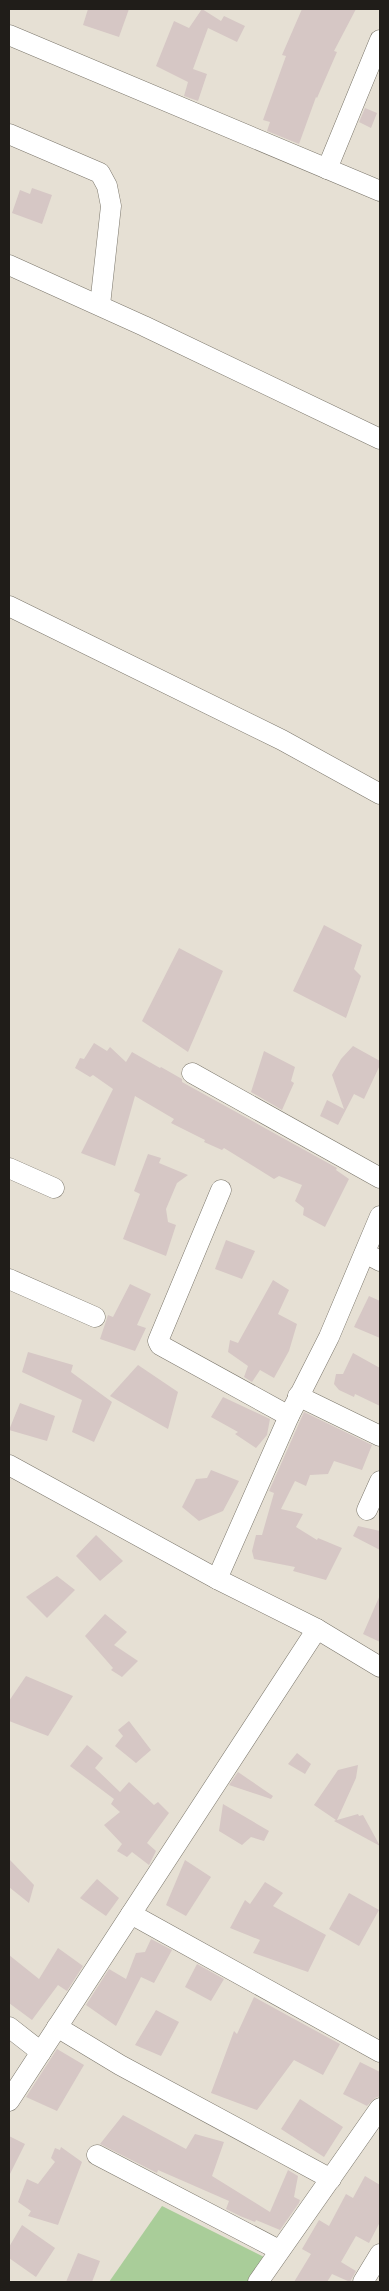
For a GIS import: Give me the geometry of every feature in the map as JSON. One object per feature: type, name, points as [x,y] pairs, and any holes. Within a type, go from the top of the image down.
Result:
[{"type":"street","points":[[9,35],[380,191]]},
{"type":"street","points":[[327,169],[380,40]]},
{"type":"street","points":[[9,134],[100,173],[107,186],[111,206],[100,305]]},
{"type":"street","points":[[9,265],[100,305],[380,439]]},
{"type":"street","points":[[9,606],[282,740],[380,794]]},
{"type":"street","points":[[192,1073],[380,1178]]},
{"type":"street","points":[[9,1168],[54,1188]]},
{"type":"street","points":[[221,1190],[158,1341],[160,1345],[210,1374],[289,1416]]},
{"type":"street","points":[[217,1579],[298,1396],[372,1257],[380,1216]]},
{"type":"street","points":[[9,1279],[95,1317]]},
{"type":"street","points":[[298,1396],[380,1436]]},
{"type":"street","points":[[9,1465],[217,1579],[317,1629],[380,1667]]},
{"type":"street","points":[[367,1510],[380,1481]]},
{"type":"street","points":[[9,2101],[317,1629]]},
{"type":"street","points":[[132,1914],[380,2052]]},
{"type":"street","points":[[9,2026],[41,2052]]},
{"type":"street","points":[[57,2027],[120,2065],[330,2179]]},
{"type":"street","points":[[258,2282],[380,2108]]},
{"type":"street","points":[[97,2155],[279,2250]]},
{"type":"street","points":[[363,2282],[380,2254]]},
{"type":"green space","points":[[162,2206],[266,2258],[251,2282],[109,2282]]},
{"type":"building","points":[[88,9],[129,9],[119,37],[83,25]]},
{"type":"building","points":[[202,9],[221,21],[224,16],[245,26],[237,42],[208,28],[193,69],[207,74],[198,101],[184,96],[188,82],[156,66],[174,21],[189,28]]},
{"type":"building","points":[[302,9],[356,9],[334,51],[337,52],[316,97],[299,144],[267,131],[270,122],[263,120],[286,56],[282,55]]},
{"type":"building","points":[[365,108],[377,113],[371,128],[359,122]]},
{"type":"building","points":[[32,188],[52,195],[42,224],[12,213],[20,190],[30,194]]},
{"type":"building","points":[[324,925],[362,945],[354,969],[361,976],[346,1018],[293,991]]},
{"type":"building","points":[[179,948],[223,971],[188,1052],[142,1021]]},
{"type":"building","points":[[94,1043],[107,1051],[110,1047],[126,1062],[132,1052],[337,1168],[336,1170],[349,1179],[325,1227],[303,1215],[304,1208],[295,1201],[302,1185],[279,1176],[274,1179],[224,1148],[222,1150],[204,1142],[205,1140],[171,1123],[174,1119],[135,1096],[115,1166],[81,1153],[113,1089],[93,1075],[90,1077],[75,1068],[80,1058],[84,1059]]},
{"type":"building","points":[[353,1046],[380,1061],[380,1065],[364,1099],[354,1094],[338,1125],[320,1116],[327,1100],[344,1109],[332,1075],[341,1059]]},
{"type":"building","points":[[264,1051],[295,1067],[291,1081],[294,1083],[282,1110],[251,1092]]},
{"type":"building","points":[[148,1154],[161,1158],[159,1163],[188,1175],[177,1183],[166,1209],[168,1222],[176,1225],[166,1256],[123,1239],[140,1194],[134,1191]]},
{"type":"building","points":[[226,1240],[255,1251],[242,1279],[215,1269]]},
{"type":"building","points":[[273,1280],[289,1290],[278,1314],[297,1324],[289,1351],[274,1378],[260,1370],[252,1382],[244,1377],[248,1366],[228,1352],[230,1340],[238,1343]]},
{"type":"building","points":[[130,1284],[151,1294],[137,1325],[146,1328],[135,1351],[100,1339],[108,1315],[113,1317]]},
{"type":"building","points":[[369,1296],[380,1301],[380,1338],[354,1327]]},
{"type":"building","points":[[28,1352],[73,1365],[71,1372],[112,1402],[94,1442],[72,1432],[82,1400],[22,1372]]},
{"type":"building","points":[[353,1353],[380,1368],[380,1406],[355,1394],[354,1397],[339,1390],[334,1384],[336,1374],[343,1374]]},
{"type":"building","points":[[138,1365],[178,1392],[168,1429],[110,1396]]},
{"type":"building","points":[[223,1397],[270,1419],[267,1435],[256,1448],[235,1434],[238,1432],[211,1417]]},
{"type":"building","points":[[20,1403],[55,1416],[47,1441],[9,1430]]},
{"type":"building","points":[[304,1412],[372,1445],[362,1470],[334,1461],[328,1474],[310,1475],[306,1486],[295,1481],[281,1509],[303,1514],[296,1527],[317,1540],[318,1538],[342,1548],[326,1580],[293,1571],[295,1567],[254,1559],[252,1551],[256,1535],[262,1535],[274,1493],[269,1491]]},
{"type":"building","points":[[211,1470],[239,1481],[223,1511],[199,1521],[182,1507],[196,1479],[207,1478]]},
{"type":"building","points":[[358,1526],[380,1531],[380,1550],[353,1536]]},
{"type":"building","points":[[96,1535],[123,1561],[100,1581],[76,1556]]},
{"type":"building","points":[[57,1576],[75,1590],[47,1618],[26,1597]]},
{"type":"building","points":[[380,1595],[380,1642],[363,1634]]},
{"type":"building","points":[[105,1614],[127,1632],[114,1645],[138,1661],[122,1677],[111,1670],[113,1668],[85,1636]]},
{"type":"building","points":[[26,1676],[73,1696],[48,1736],[9,1721],[9,1701]]},
{"type":"building","points":[[129,1721],[151,1750],[136,1763],[115,1746],[123,1736],[118,1730]]},
{"type":"building","points":[[87,1745],[103,1758],[95,1768],[120,1792],[129,1782],[154,1805],[158,1802],[169,1813],[147,1843],[156,1851],[149,1865],[132,1852],[127,1857],[117,1851],[122,1844],[104,1825],[120,1812],[111,1804],[114,1799],[70,1766]]},
{"type":"building","points":[[297,1753],[311,1764],[305,1774],[288,1764]]},
{"type":"building","points":[[358,1765],[356,1778],[337,1820],[358,1814],[359,1816],[363,1815],[380,1846],[334,1821],[336,1820],[314,1805],[338,1770]]},
{"type":"building","points":[[238,1772],[273,1796],[271,1799],[229,1785]]},
{"type":"building","points":[[223,1804],[269,1831],[264,1841],[251,1837],[242,1845],[219,1831]]},
{"type":"building","points":[[9,1859],[34,1885],[29,1903],[9,1887]]},
{"type":"building","points":[[185,1860],[211,1877],[186,1916],[166,1905]]},
{"type":"building","points":[[97,1879],[119,1898],[106,1916],[80,1898]]},
{"type":"building","points":[[265,1882],[283,1893],[273,1906],[326,1935],[308,1972],[253,1953],[260,1940],[230,1928],[245,1900],[250,1904]]},
{"type":"building","points":[[349,1893],[379,1910],[359,1946],[329,1929]]},
{"type":"building","points":[[151,1939],[172,1950],[154,1983],[141,1977],[116,2026],[86,2005],[109,1969],[126,1979],[136,1953],[145,1952]]},
{"type":"building","points":[[58,1948],[83,1966],[67,1991],[58,1985],[32,2020],[9,2003],[9,1955],[39,1979]]},
{"type":"building","points":[[197,1964],[224,1979],[211,2001],[185,1987]]},
{"type":"building","points":[[254,1997],[340,2044],[323,2075],[294,2060],[257,2110],[211,2093],[234,2031],[237,2034]]},
{"type":"building","points":[[156,2010],[179,2022],[161,2056],[135,2045]]},
{"type":"building","points":[[57,2049],[84,2065],[57,2111],[26,2097]]},
{"type":"building","points":[[360,2062],[380,2072],[380,2096],[367,2106],[343,2094]]},
{"type":"building","points":[[300,2099],[343,2127],[324,2157],[281,2129]]},
{"type":"building","points":[[123,2115],[186,2149],[195,2134],[224,2142],[212,2176],[270,2212],[288,2170],[298,2176],[294,2197],[300,2200],[299,2203],[280,2230],[256,2220],[255,2222],[226,2209],[229,2201],[158,2170],[157,2173],[100,2144]]},
{"type":"building","points":[[9,2136],[25,2144],[9,2176]]},
{"type":"building","points":[[61,2147],[82,2162],[58,2225],[28,2216],[31,2211],[18,2202],[27,2179],[38,2184],[55,2162],[51,2158],[55,2148],[60,2150]]},
{"type":"building","points":[[365,2176],[380,2185],[380,2222],[369,2243],[356,2236],[341,2262],[356,2271],[350,2282],[332,2274],[327,2282],[294,2282],[311,2254],[302,2249],[319,2220],[329,2226],[346,2194],[353,2198]]},
{"type":"building","points":[[22,2225],[55,2248],[36,2277],[9,2258],[9,2247]]},
{"type":"building","points":[[78,2253],[100,2261],[92,2282],[66,2282]]}]
